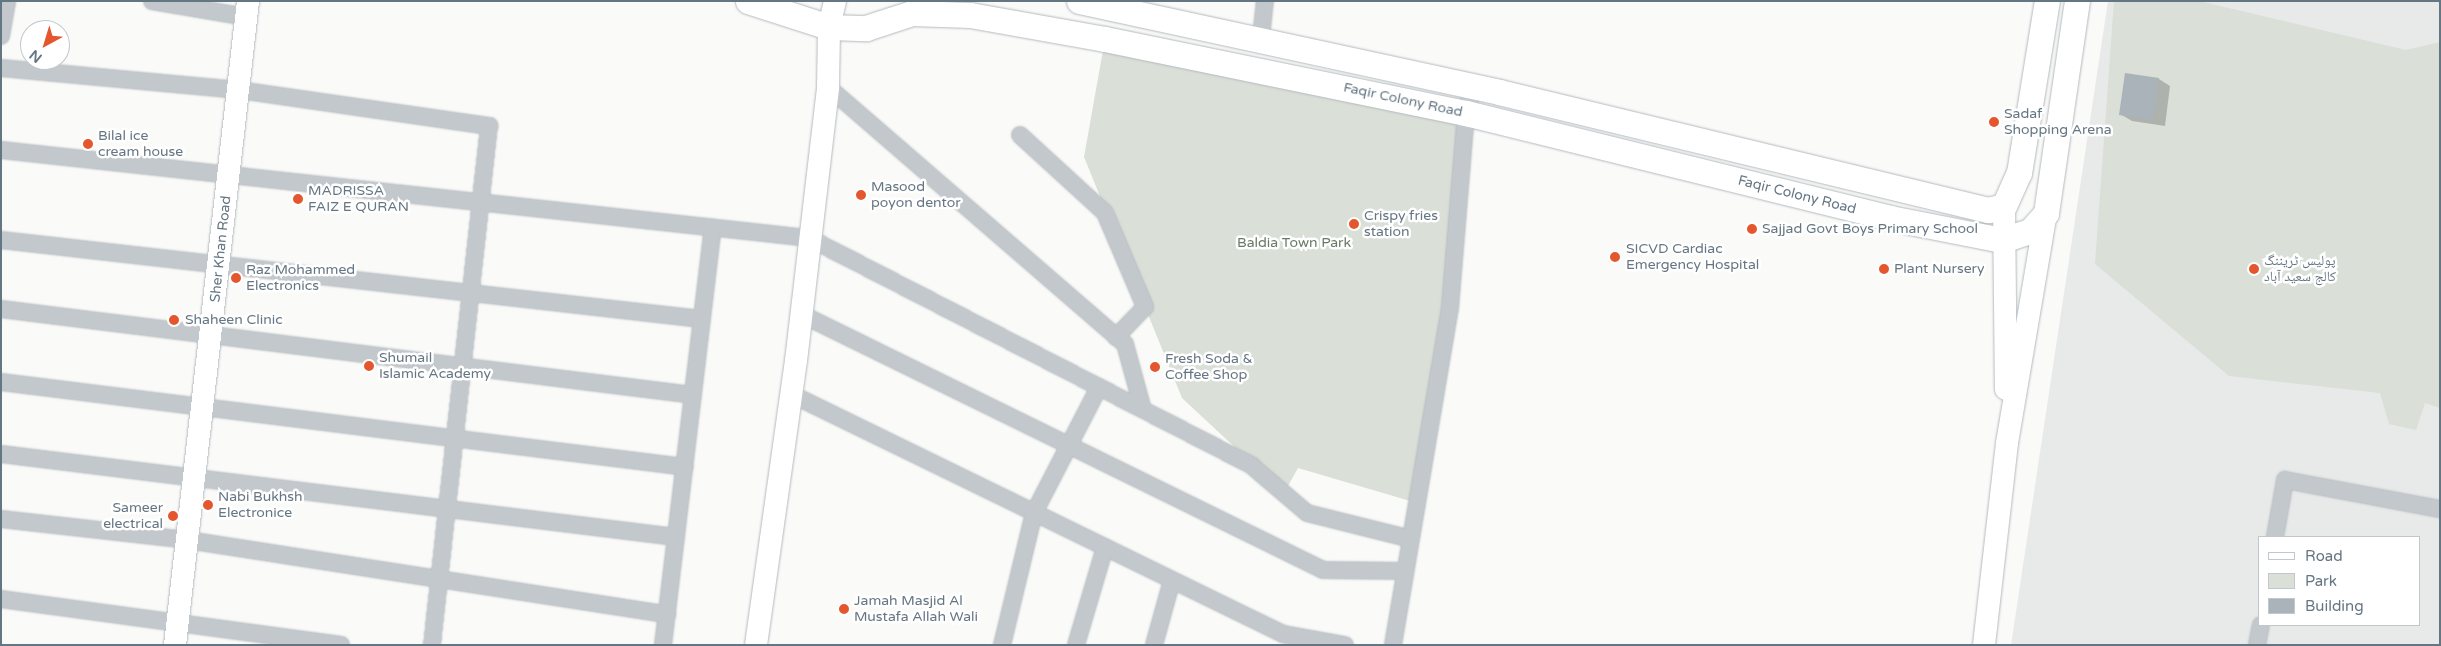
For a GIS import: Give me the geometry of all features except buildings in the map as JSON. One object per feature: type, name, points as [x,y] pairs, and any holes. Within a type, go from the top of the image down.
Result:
[{"type":"main road","name":"Faqir Colony Road","points":[[748,1],[829,27],[866,28],[912,7],[1105,39],[1466,113],[1890,218],[2002,240],[2030,231],[2046,213]]},
{"type":"main road","name":"Faqir Colony Road","points":[[1079,1],[1261,38],[1473,86],[1970,207],[1988,210],[2004,206]]},
{"type":"main road","points":[[2004,206],[2013,192],[2022,160],[2047,1]]},
{"type":"main road","points":[[2046,213],[2077,1]]},
{"type":"street","points":[[1,36],[7,1]]},
{"type":"street","points":[[152,1],[248,9]]},
{"type":"street","points":[[756,645],[801,314],[828,87],[829,27],[836,1]]},
{"type":"street","points":[[1261,38],[1265,1]]},
{"type":"street","name":"Sher Khan Road","points":[[176,634],[248,9]]},
{"type":"street","points":[[1,68],[239,90],[489,126],[483,202],[432,645]]},
{"type":"street","points":[[1393,645],[1450,308],[1466,113],[1473,86]]},
{"type":"street","points":[[828,87],[1125,344],[1143,410]]},
{"type":"street","points":[[1020,135],[1105,212],[1145,307],[1116,337]]},
{"type":"street","points":[[1,150],[809,238],[1252,466],[1307,513],[1411,539]]},
{"type":"street","points":[[2004,206],[2002,240],[2007,443]]},
{"type":"street","points":[[1984,645],[2007,443],[2046,213]]},
{"type":"street","points":[[663,645],[713,228]]},
{"type":"street","points":[[1,240],[702,319]]},
{"type":"street","points":[[1,309],[693,395]]},
{"type":"street","points":[[801,314],[1323,570],[1405,571]]},
{"type":"street","points":[[1,382],[685,466]]},
{"type":"street","points":[[1002,645],[1034,513],[1099,387]]},
{"type":"street","points":[[791,394],[1283,634],[1345,645]]},
{"type":"street","points":[[1,454],[676,537]]},
{"type":"street","points":[[2276,536],[2285,480],[2440,509]]},
{"type":"street","points":[[1,519],[187,540],[667,614]]},
{"type":"street","points":[[1076,645],[1105,547]]},
{"type":"street","points":[[1154,645],[1172,580]]},
{"type":"street","points":[[1,599],[176,634],[341,645]]},
{"type":"street","points":[[2257,645],[2261,626]]},
{"type":"shaded area","name":"پولیس ٹریننگ کالج سعید آباد","points":[[2108,1],[2440,1],[2440,645],[2011,645]]},
{"type":"green space","points":[[2114,1],[2199,1],[2406,50],[2440,42],[2440,408],[2425,403],[2416,430],[2389,424],[2380,393],[2229,376],[2095,264]]},
{"type":"green space","name":"Baldia Town Park","points":[[1105,39],[1466,113],[1450,309],[1417,503],[1298,468],[1284,493],[1182,398],[1084,157]]},
{"type":"place","name":"Sadaf Shopping Arena","points":[[1994,122]]},
{"type":"place","name":"Bilal ice cream house","points":[[88,144]]},
{"type":"place","name":"Masood poyon dentor","points":[[861,195]]},
{"type":"place","name":"MADRISSA FAIZ E QURAN","points":[[298,199]]},
{"type":"place","name":"Crispy fries station","points":[[1354,224]]},
{"type":"place","name":"Sajjad Govt Boys Primary School","points":[[1752,229]]},
{"type":"place","name":"SICVD Cardiac Emergency Hospital","points":[[1615,257]]},
{"type":"place","name":"Plant Nursery","points":[[1884,269]]},
{"type":"place","name":"پولیس ٹریننگ کالج سعید آباد","points":[[2254,269]]},
{"type":"place","name":"Raz Mohammed Electronics","points":[[236,278]]},
{"type":"place","name":"Shaheen Clinic","points":[[174,320]]},
{"type":"place","name":"Shumail Islamic Academy","points":[[369,366]]},
{"type":"place","name":"Fresh Soda & Coffee Shop","points":[[1155,367]]},
{"type":"place","name":"Nabi Bukhsh Electronice","points":[[208,505]]},
{"type":"place","name":"Sameer electrical","points":[[173,516]]},
{"type":"place","name":"Jamah Masjid Al Mustafa Allah Wali","points":[[844,609]]}]
